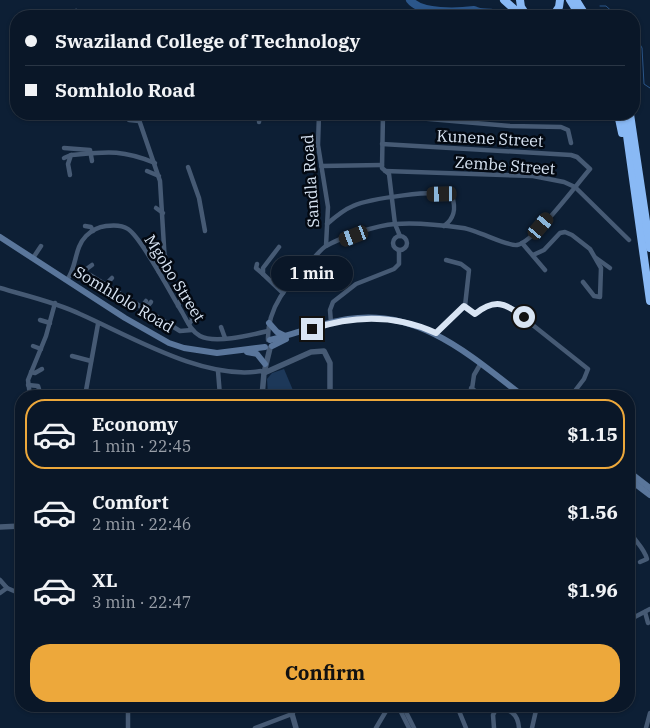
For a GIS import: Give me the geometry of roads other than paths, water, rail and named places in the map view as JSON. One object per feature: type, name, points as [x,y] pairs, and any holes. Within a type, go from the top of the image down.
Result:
[{"type":"highway","points":[[504,0],[516,10]]},
{"type":"highway","points":[[619,120],[626,157],[633,173]]},
{"type":"highway","points":[[625,120],[650,301]]},
{"type":"highway","points":[[631,120],[650,248]]},
{"type":"main road","name":"Somhlolo Road","points":[[1,240],[169,343],[204,352],[243,350],[268,344],[330,323],[363,318],[386,318],[416,325],[436,333],[481,363],[515,390]]},
{"type":"main road","points":[[269,323],[277,332],[285,336]]},
{"type":"main road","name":"Somhlolo Road","points":[[268,344],[285,336],[298,334]]},
{"type":"main road","points":[[243,350],[257,354],[266,362]]},
{"type":"main road","points":[[635,477],[650,488]]},
{"type":"main road","points":[[635,484],[650,495]]},
{"type":"street","points":[[129,120],[139,121],[151,146],[159,176],[165,256],[165,263],[159,272]]},
{"type":"street","name":"Sandla Road","points":[[319,120],[318,145],[327,200],[326,246]]},
{"type":"street","points":[[383,120],[382,165],[389,174],[395,224],[400,236],[405,238],[407,242],[404,249],[399,250]]},
{"type":"street","points":[[441,120],[510,126],[561,126],[568,130],[571,142]]},
{"type":"street","name":"Kunene Street","points":[[382,144],[576,156],[590,169],[574,186]]},
{"type":"street","points":[[64,148],[90,150],[92,153]]},
{"type":"street","points":[[64,158],[70,155],[112,151],[131,153],[155,162]]},
{"type":"street","points":[[112,151],[112,157]]},
{"type":"street","points":[[92,153],[92,161]]},
{"type":"street","points":[[70,155],[68,164],[70,175]]},
{"type":"street","points":[[321,166],[382,165]]},
{"type":"street","points":[[188,167],[199,198],[205,232]]},
{"type":"street","points":[[148,171],[159,176]]},
{"type":"street","name":"Zembe Street","points":[[385,171],[533,176],[564,182],[574,186],[629,240]]},
{"type":"street","points":[[263,390],[269,323],[282,293],[292,280],[326,246],[395,224],[444,226],[484,233],[510,246],[522,243],[541,226],[574,186]]},
{"type":"street","points":[[327,224],[351,206],[391,197],[420,194],[450,195],[455,210],[452,219],[444,226]]},
{"type":"street","points":[[156,208],[163,213]]},
{"type":"street","name":"Mgobo Street","points":[[93,231],[98,227],[117,223],[129,230],[159,272],[192,330],[201,337],[225,338],[268,331]]},
{"type":"street","points":[[67,280],[73,272],[77,251],[86,236],[93,231],[91,227],[85,226]]},
{"type":"street","points":[[533,255],[544,250],[560,233],[565,232],[590,249],[601,268],[600,297],[594,296],[583,282]]},
{"type":"street","points":[[330,323],[330,310],[333,302],[356,284],[394,269],[399,264],[399,250],[393,243],[395,238],[400,236]]},
{"type":"street","points":[[522,243],[545,270]]},
{"type":"street","points":[[33,258],[41,246]]},
{"type":"street","points":[[263,274],[263,268],[279,247]]},
{"type":"street","points":[[158,250],[165,256]]},
{"type":"street","points":[[594,257],[610,268]]},
{"type":"street","points":[[436,333],[464,306],[469,270],[461,264],[446,260]]},
{"type":"street","points":[[257,264],[256,268],[282,293]]},
{"type":"street","points":[[81,273],[92,265]]},
{"type":"street","points":[[73,272],[90,274],[180,331],[192,330]]},
{"type":"street","points":[[106,284],[112,278]]},
{"type":"street","points":[[0,288],[55,303],[162,352],[218,371],[260,371],[264,373],[311,352],[324,350],[330,363],[330,390]]},
{"type":"street","points":[[178,306],[182,299]]},
{"type":"street","points":[[143,309],[149,301]]},
{"type":"street","points":[[29,390],[31,372],[41,349],[55,303]]},
{"type":"street","points":[[464,306],[475,314],[487,306],[502,303],[550,337],[588,369],[584,379],[576,390]]},
{"type":"street","points":[[188,324],[192,320],[192,313]]},
{"type":"street","points":[[40,320],[50,323]]},
{"type":"street","points":[[86,390],[98,324]]},
{"type":"street","points":[[221,327],[225,338]]},
{"type":"street","points":[[33,346],[41,349]]},
{"type":"street","points":[[72,356],[91,361]]},
{"type":"street","points":[[474,390],[471,388],[481,363]]},
{"type":"street","points":[[31,372],[35,373],[42,369]]},
{"type":"street","points":[[218,371],[220,390]]},
{"type":"street","points":[[28,385],[38,386],[39,390]]},
{"type":"street","points":[[0,527],[15,526]]},
{"type":"street","points":[[635,538],[644,550],[646,559],[640,562]]},
{"type":"street","points":[[0,580],[7,588],[15,591]]},
{"type":"street","points":[[0,593],[7,588]]},
{"type":"street","points":[[635,617],[648,611],[648,623]]},
{"type":"street","points":[[128,712],[128,728]]},
{"type":"street","points":[[376,728],[385,712]]},
{"type":"street","points":[[401,712],[409,728]]},
{"type":"street","points":[[406,712],[414,728]]},
{"type":"street","points":[[459,712],[466,728]]},
{"type":"street","points":[[494,712],[494,728]]},
{"type":"street","points":[[512,712],[516,716],[519,728]]},
{"type":"street","points":[[532,728],[536,712]]},
{"type":"street","points":[[646,728],[650,713]]},
{"type":"street","points":[[255,728],[292,714],[296,728]]},
{"type":"waterway","points":[[410,0],[415,5],[431,10]]},
{"type":"waterway","points":[[600,6],[606,6],[610,10]]},
{"type":"waterway","points":[[640,44],[642,48],[644,84],[650,88]]}]
